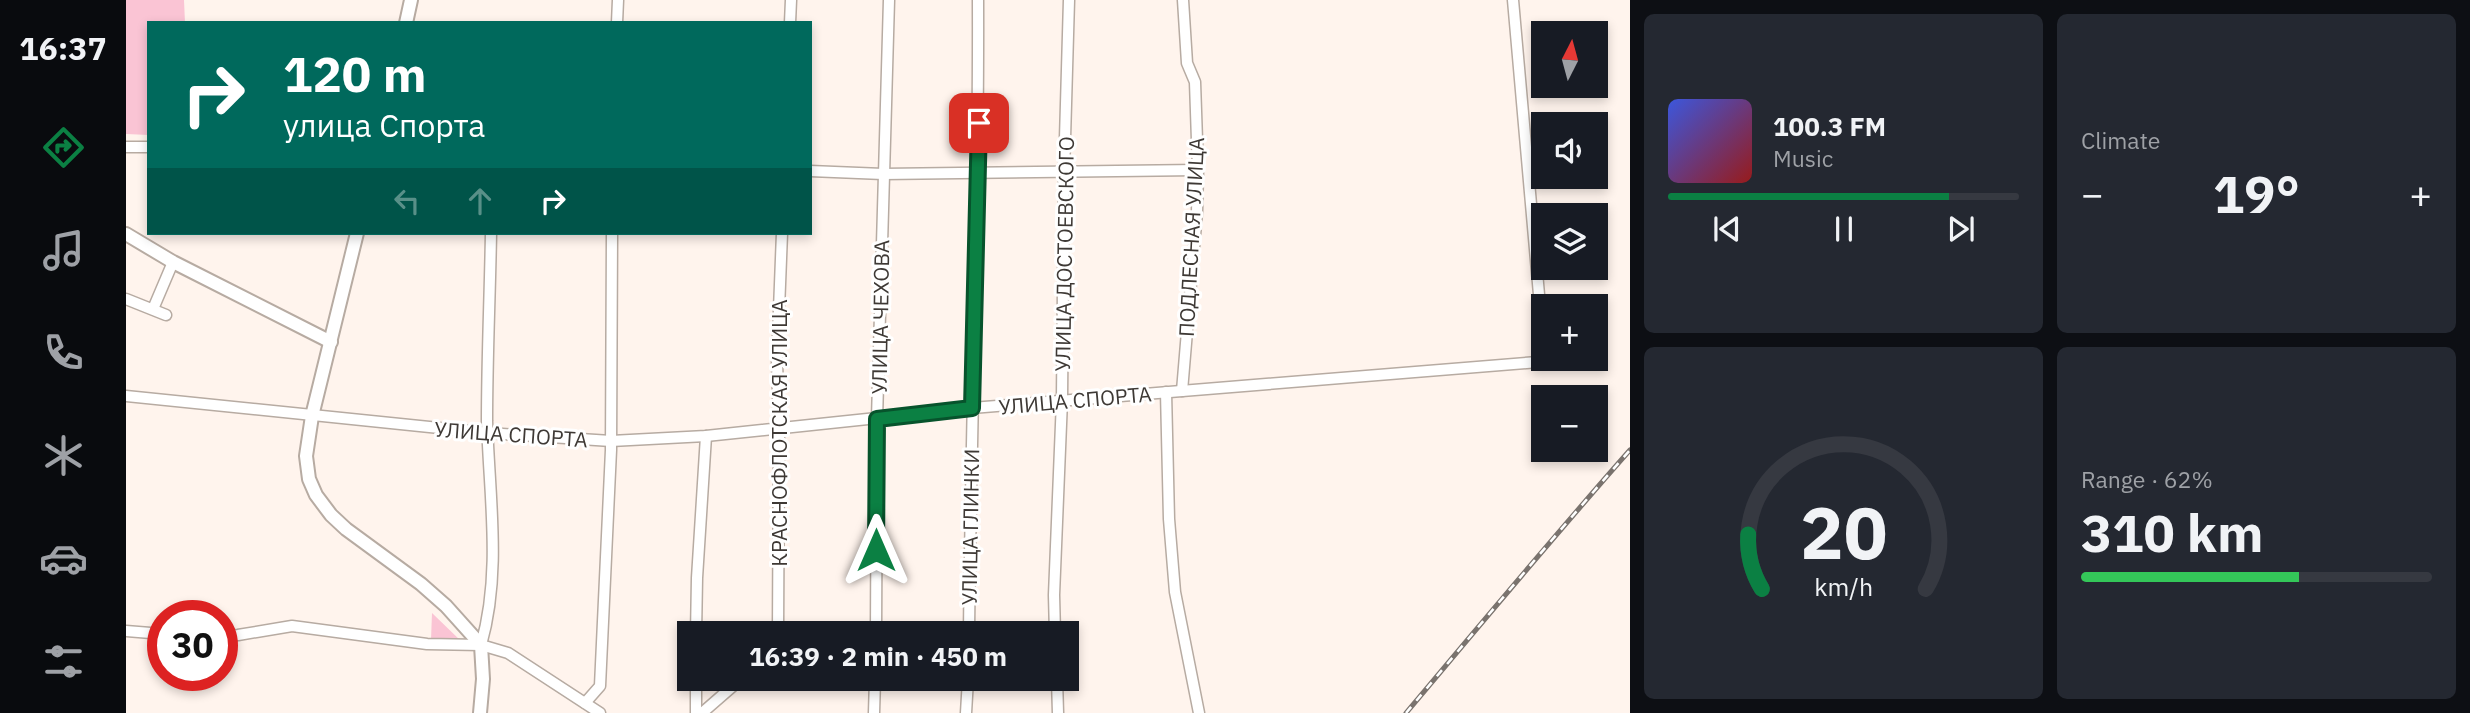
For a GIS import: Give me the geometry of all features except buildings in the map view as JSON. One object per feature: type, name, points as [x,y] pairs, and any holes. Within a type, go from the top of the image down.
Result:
[{"type":"main road","points":[[406,21],[411,0]]},
{"type":"main road","points":[[126,234],[173,262],[331,342]]},
{"type":"main road","points":[[357,235],[312,416],[307,440],[307,468],[316,495],[346,529],[422,584],[481,645],[483,679],[480,713]]},
{"type":"street","points":[[617,21],[618,0]]},
{"type":"street","points":[[790,21],[791,0]]},
{"type":"street","name":"УЛИЦА ЧЕХОВА","points":[[876,621],[877,419],[889,0]]},
{"type":"street","name":"УЛИЦА ГЛИНКИ","points":[[969,621],[979,172],[978,0]]},
{"type":"street","name":"УЛИЦА ДОСТОЕВСКОГО","points":[[1055,621],[1062,400],[1069,0]]},
{"type":"street","name":"ПОДЛЕСНАЯ УЛИЦА","points":[[1182,391],[1198,170],[1195,82],[1188,63],[1183,0]]},
{"type":"street","name":"УЛИЦА СПОРТА","points":[[126,396],[488,433],[611,441],[779,430],[972,408],[1538,362],[1543,340],[1513,0]]},
{"type":"street","points":[[126,147],[147,148]]},
{"type":"street","points":[[812,171],[883,174],[1198,170]]},
{"type":"street","points":[[481,645],[492,582],[488,433],[491,235]]},
{"type":"street","points":[[585,703],[600,686],[611,441],[612,235]]},
{"type":"street","name":"КРАСНОФЛОТСКАЯ УЛИЦА","points":[[778,621],[779,430],[776,361],[782,235]]},
{"type":"street","points":[[153,309],[173,262]]},
{"type":"street","points":[[126,299],[166,315]]},
{"type":"street","points":[[1166,393],[1169,519],[1175,592],[1199,713]]},
{"type":"street","points":[[696,621],[706,436]]},
{"type":"street","points":[[238,635],[292,626],[427,643],[481,645],[509,653],[600,713]]},
{"type":"street","points":[[126,631],[147,633]]},
{"type":"street","points":[[696,691],[696,713]]},
{"type":"street","points":[[702,713],[727,691]]},
{"type":"street","points":[[874,713],[875,691]]},
{"type":"street","points":[[966,713],[967,691]]},
{"type":"street","points":[[1057,691],[1058,713]]},
{"type":"shaded area","points":[[126,0],[184,0],[185,21],[147,21],[147,135],[126,134]]},
{"type":"shaded area","points":[[432,613],[462,642],[431,640]]},
{"type":"railway","points":[[1406,713],[1630,450]]},
{"type":"route","points":[[876,550],[877,419],[972,408],[979,123]]}]
